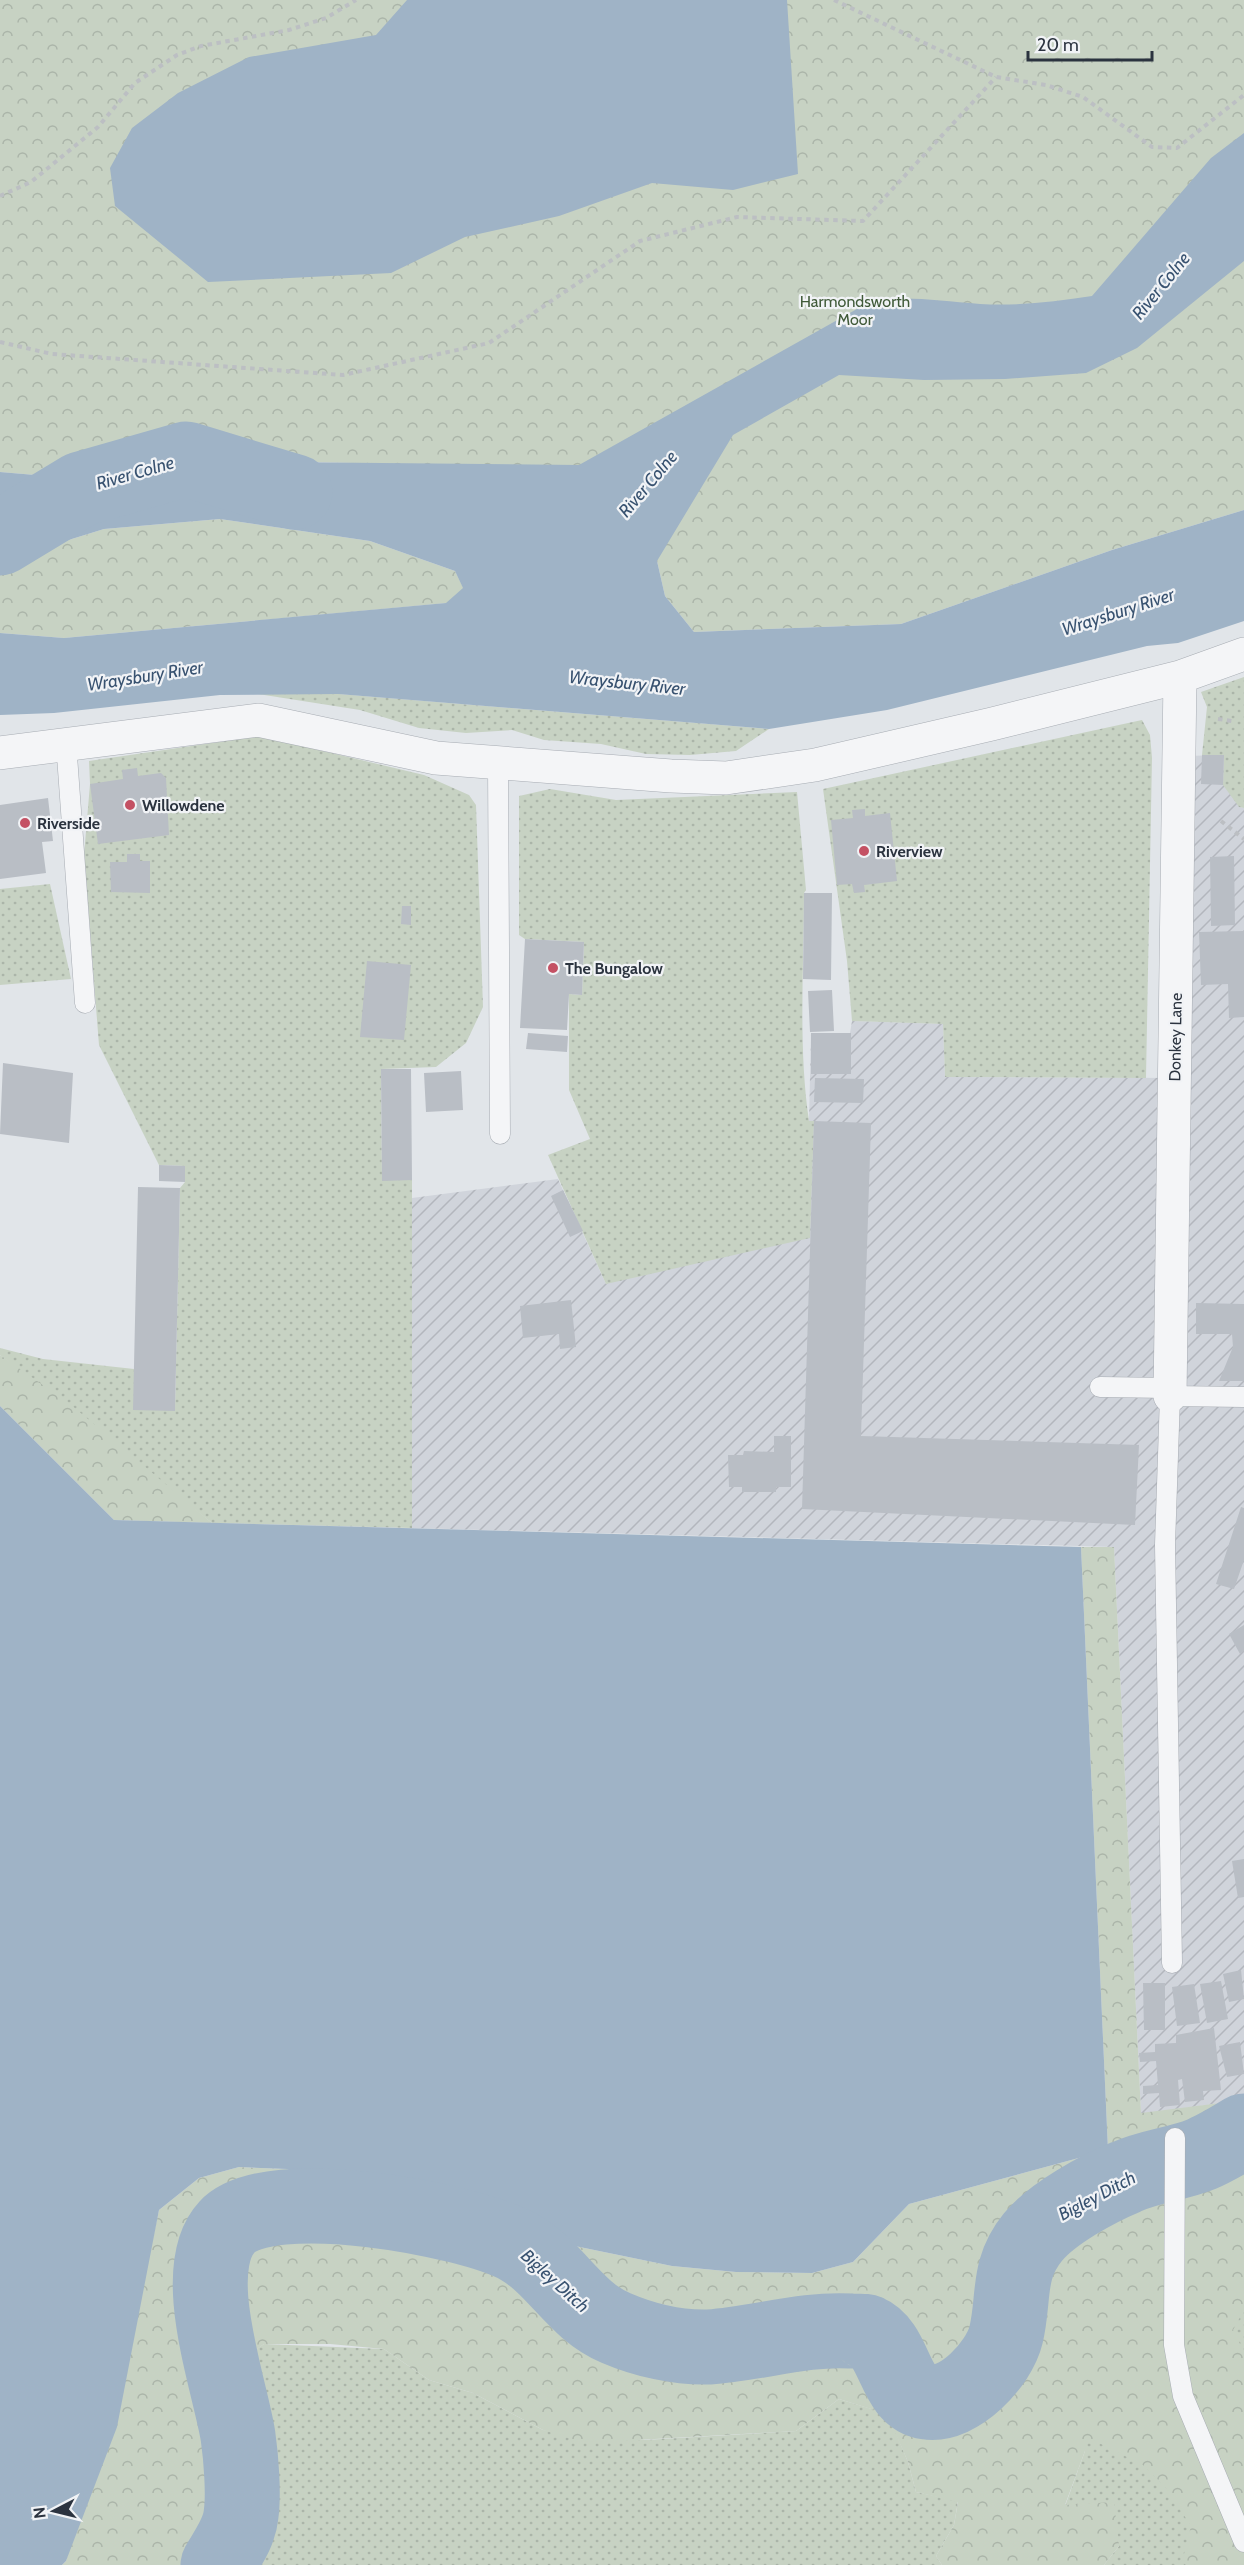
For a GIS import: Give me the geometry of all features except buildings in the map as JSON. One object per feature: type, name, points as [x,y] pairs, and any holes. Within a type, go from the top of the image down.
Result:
[{"type":"street","points":[[0,753],[66,742],[258,720],[436,758],[726,778],[816,765],[1179,677],[1244,654]]},
{"type":"street","name":"Donkey Lane","points":[[1170,1392],[1179,677]]},
{"type":"lane","points":[[66,742],[85,1003]]},
{"type":"lane","points":[[498,763],[500,1134]]},
{"type":"lane","points":[[1100,1387],[1244,1397]]},
{"type":"lane","points":[[1170,1392],[1165,1545],[1172,1963]]},
{"type":"lane","points":[[1175,2138],[1174,2345],[1183,2396],[1244,2542]]},
{"type":"path","points":[[0,196],[31,182],[98,127],[135,83],[177,55],[201,46],[289,30],[326,18],[356,0]]},
{"type":"path","points":[[834,0],[996,78],[1046,85],[1083,97],[1152,147],[1177,148],[1244,95]]},
{"type":"path","points":[[0,342],[52,354],[343,375],[489,343],[640,241],[737,217],[863,221],[996,78]]},
{"type":"path","points":[[1221,821],[1244,839]]},
{"type":"shaded area","points":[[1224,755],[1239,807],[1244,808],[1244,2100],[1141,2114],[1114,1547],[412,1528],[412,1198],[558,1179],[606,1284],[814,1121],[809,1121],[811,1033],[850,1033],[852,1021],[943,1024],[945,1077],[1181,1078],[1185,756]]},
{"type":"green space","name":"Harmondsworth Moor","points":[[0,0],[1244,0],[1244,510],[1112,550],[901,624],[694,632],[665,596],[657,561],[353,463],[186,459],[81,489],[47,476],[0,472]]},
{"type":"green space","points":[[220,519],[370,541],[455,571],[464,589],[447,603],[64,638],[0,633],[0,575],[33,551],[104,529]]},
{"type":"green space","points":[[1244,677],[1244,808],[1239,807],[1223,785],[1224,755],[1202,755],[1207,707],[1201,692]]},
{"type":"green space","points":[[258,694],[339,694],[769,729],[736,751],[690,755],[646,754],[601,744],[544,740],[512,730],[466,733],[419,728],[360,710]]},
{"type":"green space","points":[[1142,720],[1150,735],[1152,758],[1146,1078],[945,1077],[943,1024],[852,1021],[847,961],[823,789]]},
{"type":"green space","points":[[260,736],[424,775],[469,795],[476,805],[483,1007],[466,1043],[436,1067],[381,1069],[382,1180],[412,1180],[412,1528],[212,1523],[0,1355],[0,1348],[43,1359],[134,1369],[175,1410],[180,1188],[185,1182],[185,1166],[159,1165],[99,1045],[84,855],[90,784],[89,761]]},
{"type":"green space","points":[[550,789],[616,800],[797,792],[806,890],[804,893],[803,979],[804,1065],[809,1121],[814,1121],[810,1238],[606,1284],[548,1155],[590,1139],[569,1090],[569,994],[582,995],[584,942],[525,939],[519,935],[519,796]]},
{"type":"green space","points":[[50,884],[71,979],[0,985],[0,889]]},
{"type":"green space","points":[[0,1355],[70,1404],[212,1523],[114,1520],[0,1406]]},
{"type":"green space","points":[[1081,1547],[1114,1547],[1141,2113],[1244,2100],[1244,2310],[1233,2330],[1244,2352],[1244,2565],[1186,2565],[1182,2562],[1191,2526],[1166,2488],[1143,2465],[1085,2436],[1085,2451],[1065,2505],[1114,2502],[1119,2546],[1104,2565],[942,2565],[936,2556],[954,2525],[958,2502],[916,2492],[908,2462],[887,2414],[839,2399],[796,2431],[585,2443],[543,2430],[473,2393],[429,2380],[384,2349],[330,2344],[264,2344],[239,2362],[252,2522],[248,2565],[62,2565],[66,2561],[144,2279],[159,2210],[199,2178],[239,2167],[287,2169],[321,2186],[333,2198],[450,2193],[513,2220],[536,2238],[672,2266],[736,2272],[812,2273],[853,2262],[909,2204],[1108,2150]]},
{"type":"green space","points":[[1244,2257],[1244,2565],[1104,2565],[1119,2546],[1065,2506],[1085,2451],[1084,2436]]},
{"type":"green space","points":[[264,2344],[384,2349],[429,2380],[473,2393],[543,2430],[644,2440],[796,2431],[839,2399],[888,2414],[908,2462],[916,2492],[958,2501],[954,2525],[936,2556],[942,2565],[248,2565],[252,2522],[239,2361]]},
{"type":"water","points":[[407,0],[787,0],[798,174],[733,190],[652,183],[559,216],[465,237],[391,273],[208,282],[115,206],[110,168],[132,128],[178,93],[249,57],[376,35]]},
{"type":"water","name":"Wraysbury River","points":[[1244,133],[1244,261],[1137,348],[1086,373],[1005,379],[924,380],[839,375],[733,435],[657,561],[665,596],[694,632],[901,624],[1112,550],[1244,510],[1244,621],[1178,643],[1147,646],[887,710],[769,729],[338,694],[220,695],[54,713],[0,715],[0,633],[64,638],[446,603],[463,588],[455,571],[370,541],[220,519],[104,529],[33,551],[0,575],[0,472],[47,476],[81,489],[189,461],[579,465],[873,300],[914,299],[1008,304],[1050,302],[1092,296],[1211,158]]},
{"type":"water","points":[[0,1406],[114,1520],[1081,1547],[1108,2150],[909,2204],[853,2262],[812,2273],[736,2272],[672,2266],[536,2238],[513,2220],[450,2193],[333,2198],[321,2186],[287,2169],[239,2167],[199,2178],[159,2210],[117,2427],[66,2561],[62,2565],[0,2565]]},
{"type":"waterway","name":"River Colne","points":[[0,538],[81,489],[186,459],[295,492]]},
{"type":"waterway","name":"Bigley Ditch","points":[[218,2565],[238,2529],[242,2506],[242,2486],[238,2436],[214,2328],[211,2271],[216,2246],[227,2227],[249,2214],[283,2207],[324,2206],[370,2210],[458,2226],[494,2236],[519,2247],[532,2256],[589,2311],[602,2320],[616,2328],[650,2340],[685,2346],[709,2347],[815,2332],[866,2332],[877,2338],[884,2347],[908,2391],[916,2398],[927,2402],[939,2402],[964,2391],[976,2381],[995,2358],[1006,2335],[1015,2273],[1019,2261],[1033,2237],[1052,2219],[1076,2202],[1114,2182],[1135,2173],[1202,2154],[1244,2131]]},
{"type":"place","name":"Willowdene","points":[[130,805]]},
{"type":"place","name":"Riverside","points":[[25,823]]},
{"type":"place","name":"Riverview","points":[[864,851]]},
{"type":"place","name":"The Bungalow","points":[[553,968]]}]
